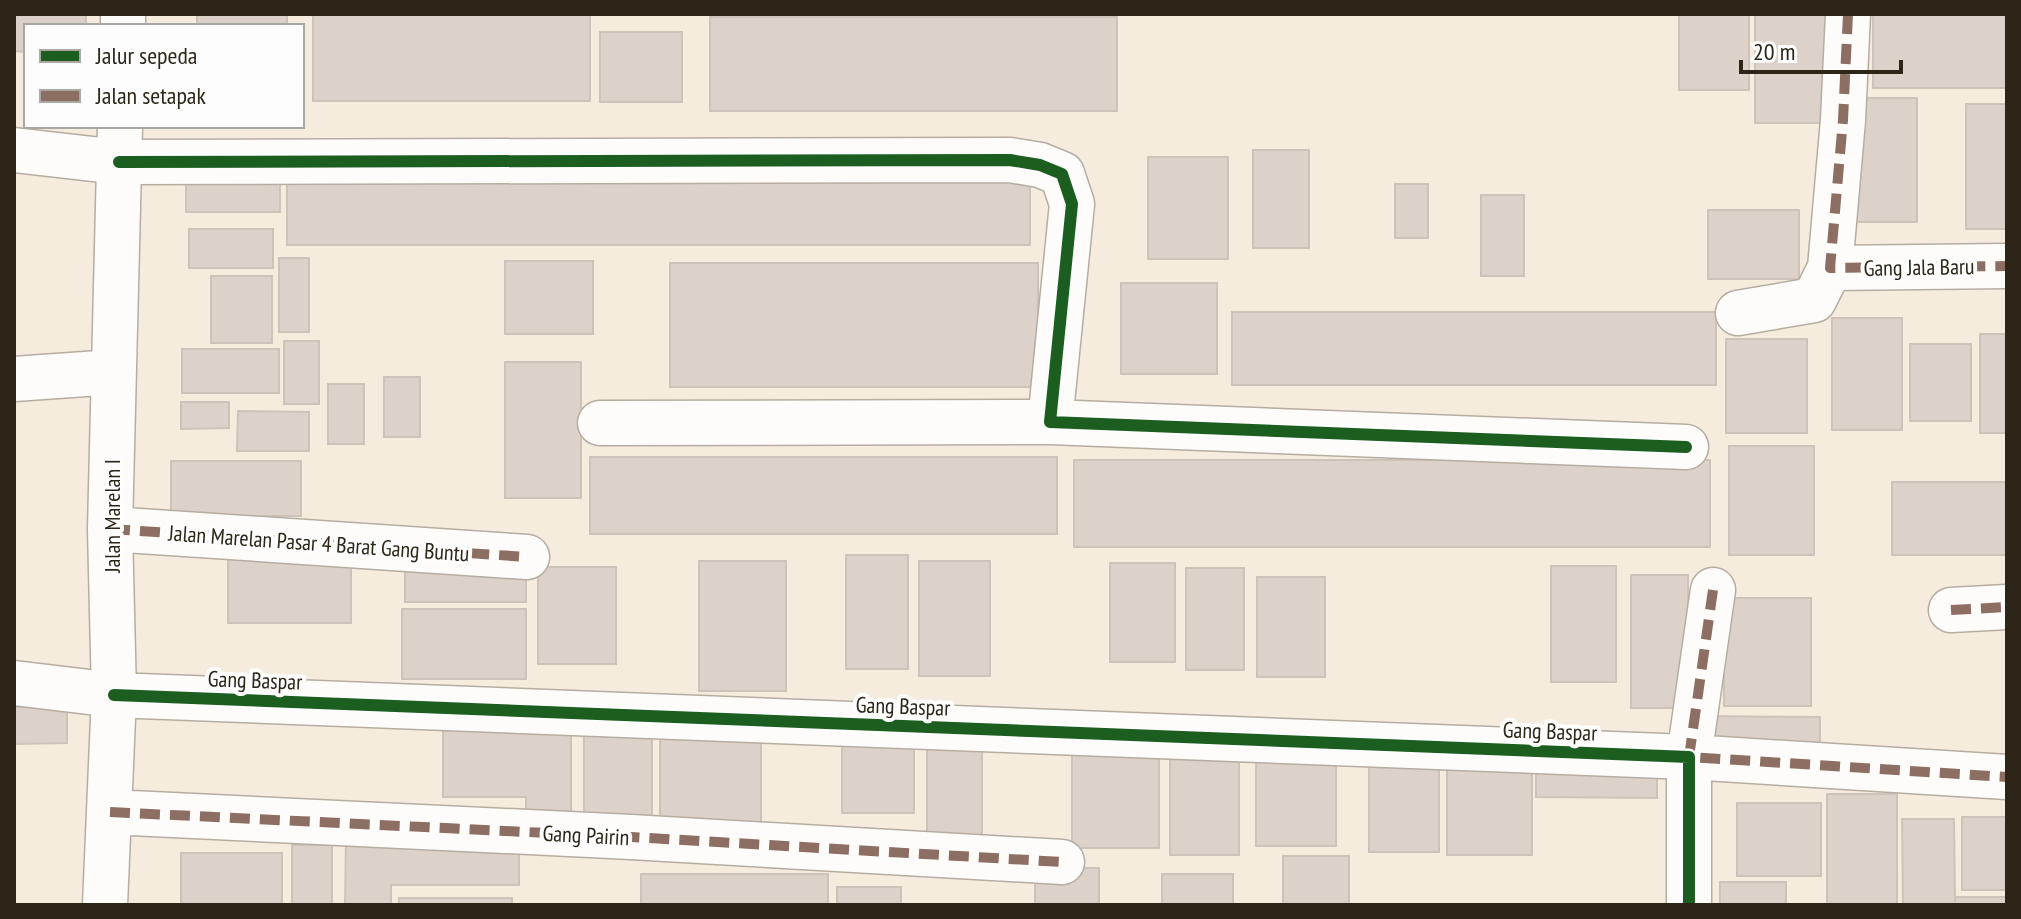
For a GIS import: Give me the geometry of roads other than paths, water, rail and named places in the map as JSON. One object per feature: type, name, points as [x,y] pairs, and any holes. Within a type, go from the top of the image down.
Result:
[{"type":"street","points":[[1738,313],[1814,300],[1830,268],[1843,120],[1848,14]]},
{"type":"street","points":[[14,150],[120,144],[1010,160],[1040,165],[1062,174],[1072,204],[1050,422]]},
{"type":"street","name":"Jalan Marelan I","points":[[105,905],[114,695],[110,529],[120,144]]},
{"type":"street","name":"Gang Jala Baru","points":[[1830,268],[2007,266]]},
{"type":"street","points":[[14,379],[114,372]]},
{"type":"street","points":[[600,423],[1050,422],[1686,447]]},
{"type":"street","name":"Jalan Marelan Pasar 4 Barat Gang Buntu","points":[[110,529],[527,557]]},
{"type":"street","points":[[1689,905],[1689,757],[1713,590]]},
{"type":"street","points":[[1951,610],[2007,607]]},
{"type":"street","name":"Gang Baspar","points":[[14,683],[114,695],[1689,757],[2007,777]]},
{"type":"street","name":"Gang Pairin","points":[[110,812],[1062,862]]}]
